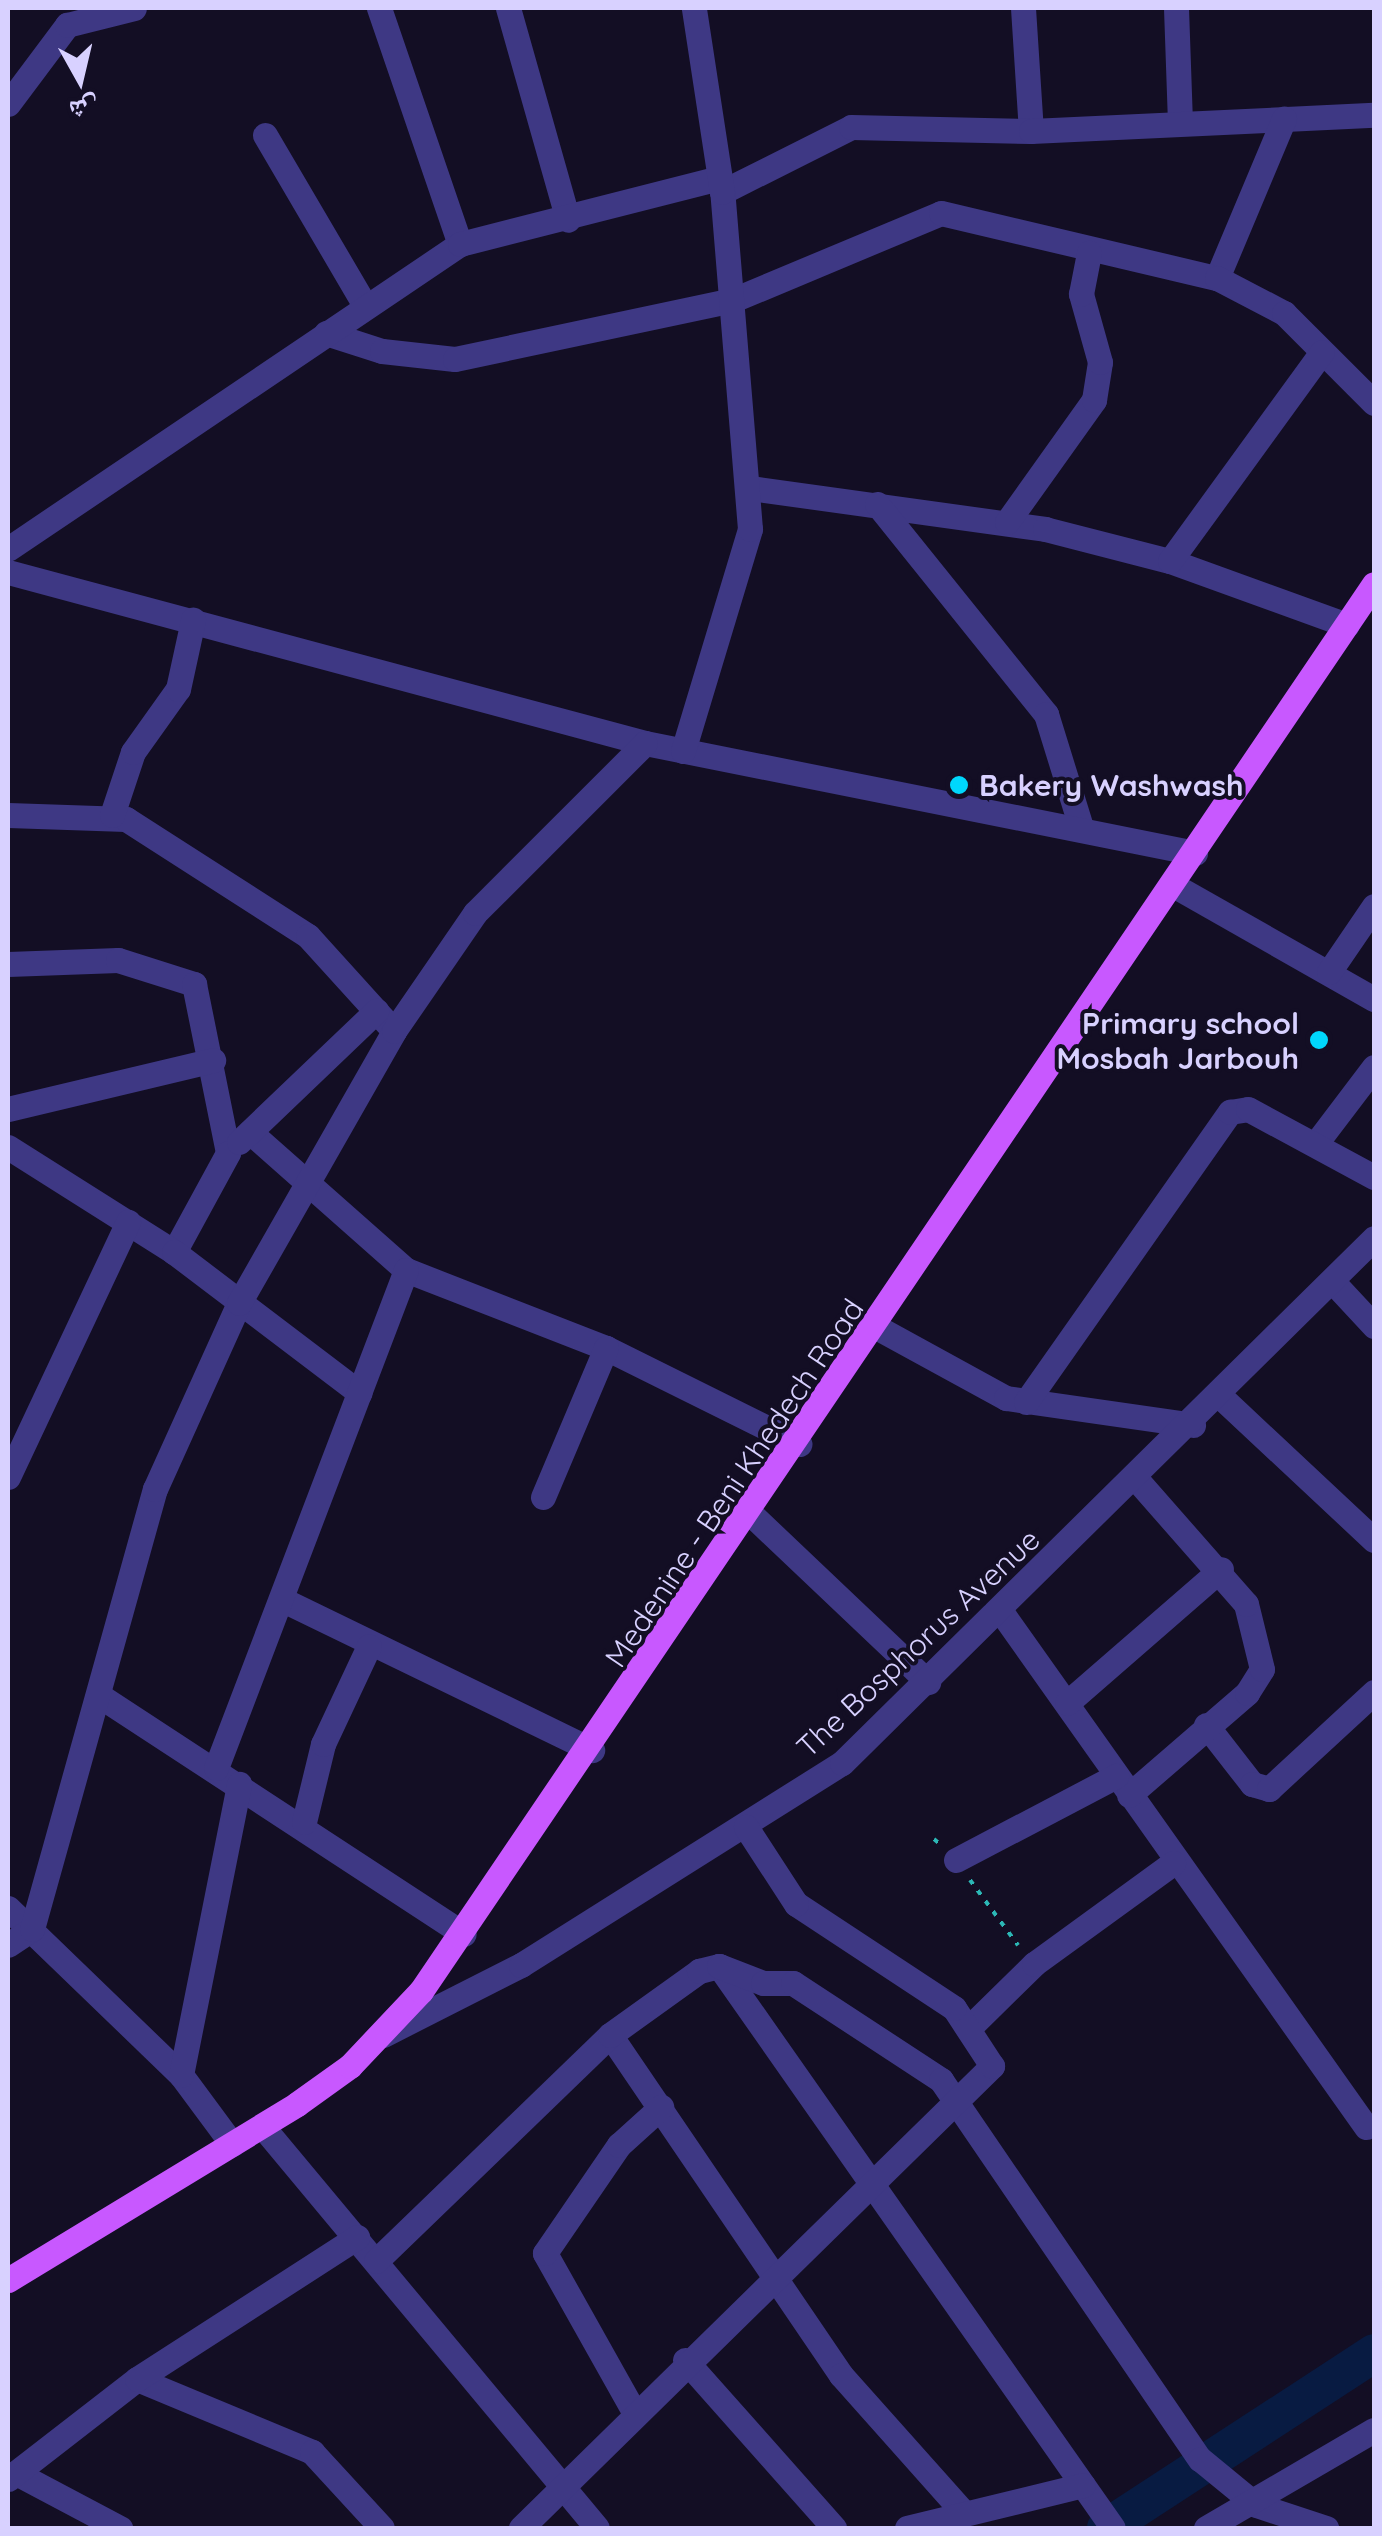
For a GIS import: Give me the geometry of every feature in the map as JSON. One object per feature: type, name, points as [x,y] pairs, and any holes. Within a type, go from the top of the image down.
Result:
[{"type":"main road","name":"Medenine - Beni Khedech Road","points":[[8,2280],[262,2126],[383,2035],[464,1934],[592,1750],[1374,584]]},
{"type":"street","points":[[8,104],[62,16],[134,8]]},
{"type":"street","points":[[379,8],[460,244]]},
{"type":"street","points":[[508,8],[568,220]]},
{"type":"street","points":[[683,752],[744,571],[750,488],[721,185],[694,8]]},
{"type":"street","points":[[1022,8],[1031,131]]},
{"type":"street","points":[[1176,8],[1180,121]]},
{"type":"street","points":[[8,548],[326,333],[362,302],[460,244],[721,185],[841,128],[1031,131],[1180,121],[1374,115]]},
{"type":"street","points":[[1217,278],[1284,119]]},
{"type":"street","points":[[265,135],[362,302]]},
{"type":"street","points":[[326,333],[455,359],[733,300],[928,214],[1090,253],[1217,278],[1270,302],[1374,404]]},
{"type":"street","points":[[1007,522],[1094,400],[1100,362],[1082,294],[1090,253]]},
{"type":"street","points":[[1170,561],[1322,352]]},
{"type":"street","points":[[750,488],[1007,522],[1170,561],[1347,625]]},
{"type":"street","points":[[877,504],[1046,714],[1081,827]]},
{"type":"street","points":[[8,572],[683,752],[932,807],[1081,827],[1195,853]]},
{"type":"street","points":[[112,815],[133,752],[178,688],[193,620]]},
{"type":"street","points":[[8,1944],[32,1929],[103,1698],[155,1489],[240,1303],[394,1031],[502,880],[645,742]]},
{"type":"street","points":[[8,815],[112,815],[308,936],[394,1031]]},
{"type":"street","points":[[1173,885],[1374,1000]]},
{"type":"street","points":[[1330,972],[1374,906]]},
{"type":"street","points":[[8,964],[99,958],[190,980],[213,1060],[228,1153]]},
{"type":"street","points":[[174,1252],[228,1153],[376,1011]]},
{"type":"street","points":[[8,1109],[213,1060]]},
{"type":"street","points":[[1316,1142],[1374,1067]]},
{"type":"street","points":[[1026,1402],[1230,1112],[1248,1109],[1316,1142],[1374,1178]]},
{"type":"street","points":[[250,1132],[406,1270],[606,1348],[799,1444]]},
{"type":"street","points":[[8,1147],[174,1252],[360,1394]]},
{"type":"street","points":[[8,1477],[128,1222]]},
{"type":"street","name":"The Bosphorus Avenue","points":[[383,2035],[521,1965],[746,1827],[842,1762],[1002,1613],[1193,1425],[1374,1238]]},
{"type":"street","points":[[216,1768],[406,1270]]},
{"type":"street","points":[[1333,1282],[1363,1306],[1374,1326]]},
{"type":"street","points":[[878,1328],[1026,1402],[1193,1425]]},
{"type":"street","points":[[543,1497],[606,1348]]},
{"type":"street","points":[[1221,1397],[1374,1540]]},
{"type":"street","points":[[956,1860],[1123,1785],[1206,1725],[1262,1669],[1252,1614],[1220,1569],[1137,1480]]},
{"type":"street","points":[[752,1514],[928,1682]]},
{"type":"street","points":[[1067,1704],[1220,1569]]},
{"type":"street","points":[[281,1599],[369,1646],[592,1750]]},
{"type":"street","points":[[1002,1613],[1173,1862],[1366,2126]]},
{"type":"street","points":[[304,1822],[323,1744],[369,1646]]},
{"type":"street","points":[[1206,1725],[1252,1784],[1269,1789],[1374,1692]]},
{"type":"street","points":[[103,1698],[304,1822],[464,1934]]},
{"type":"street","points":[[180,2075],[239,1784]]},
{"type":"street","points":[[520,2528],[633,2410],[874,2188],[992,2066],[972,2024],[810,1917],[746,1827]]},
{"type":"street","points":[[972,2024],[1034,1964],[1173,1862]]},
{"type":"street","points":[[8,1908],[180,2075],[232,2144]]},
{"type":"street","points":[[719,1966],[1113,2528]]},
{"type":"street","points":[[376,2261],[610,2036],[719,1966],[812,1993],[934,2072],[1200,2459],[1248,2499],[1326,2528]]},
{"type":"street","points":[[610,2036],[841,2375],[962,2511]]},
{"type":"street","points":[[633,2410],[545,2253],[619,2145],[661,2106]]},
{"type":"street","points":[[262,2126],[597,2528]]},
{"type":"street","points":[[120,2528],[12,2476],[137,2379],[357,2237]]},
{"type":"street","points":[[685,2360],[834,2528]]},
{"type":"street","points":[[137,2379],[312,2452],[382,2528]]},
{"type":"street","points":[[1206,2528],[1248,2499],[1374,2430]]},
{"type":"street","points":[[907,2528],[962,2511],[1084,2485]]},
{"type":"path","points":[[934,1839],[956,1860],[1034,1964]]},
{"type":"waterway","points":[[1106,2528],[1374,2353]]},
{"type":"place","name":"Bakery Washwash","points":[[959,785]]},
{"type":"place","name":"Primary school Mosbah Jarbouh","points":[[1319,1040]]}]
